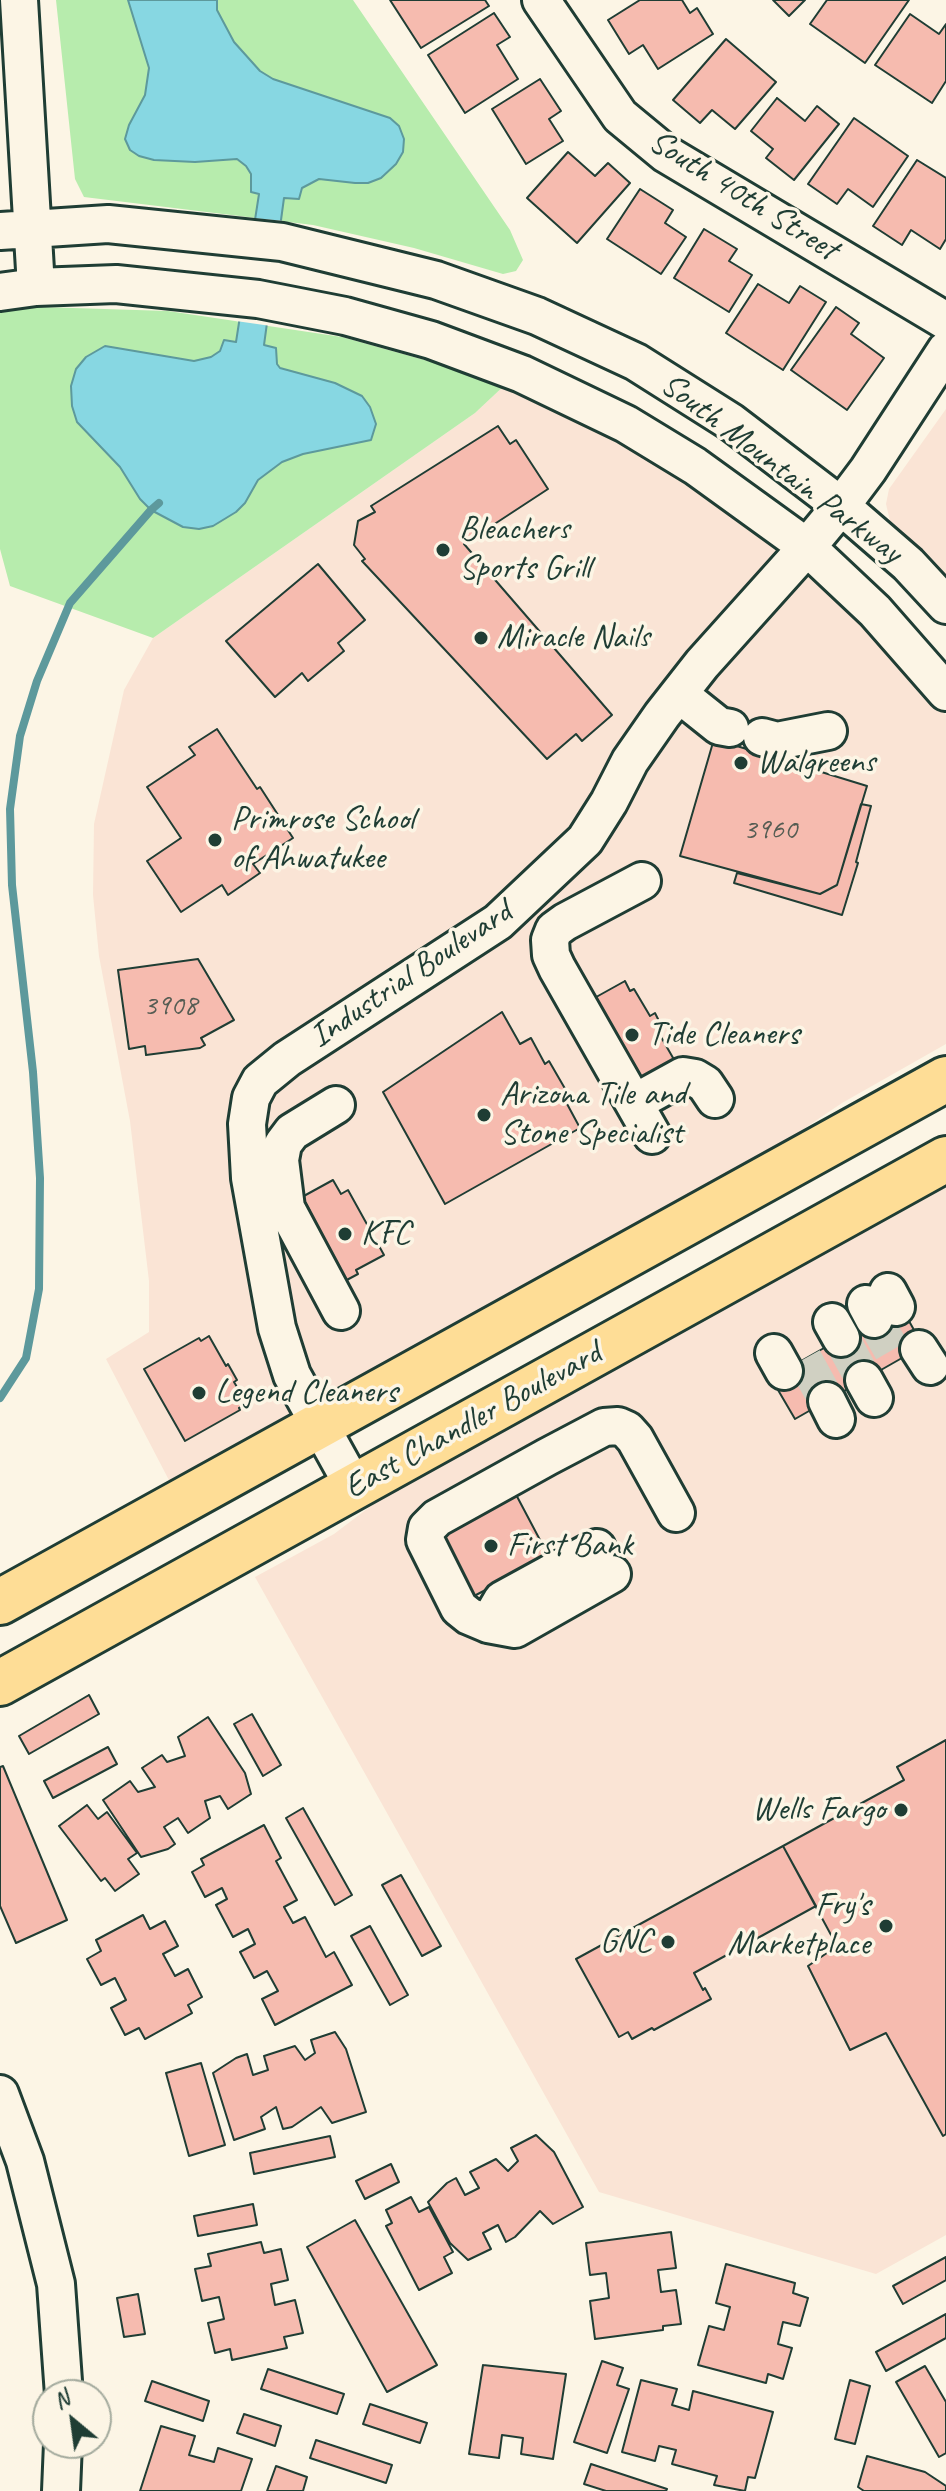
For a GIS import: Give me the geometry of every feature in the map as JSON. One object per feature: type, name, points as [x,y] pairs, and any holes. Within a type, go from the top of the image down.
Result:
[{"type":"main road","name":"East Chandler Boulevard","points":[[0,1602],[946,1079]]},
{"type":"main road","name":"East Chandler Boulevard","points":[[0,1683],[946,1159]]},
{"type":"street","points":[[19,0],[16,229],[36,287]]},
{"type":"street","name":"South 40th Street","points":[[541,0],[620,116],[666,154],[946,321]]},
{"type":"street","name":"South Mountain Parkway","points":[[16,229],[108,224],[264,240],[350,257],[436,280],[537,316],[636,362],[731,422],[824,527],[875,611],[946,692]]},
{"type":"street","name":"South Mountain Parkway","points":[[0,292],[36,287],[116,284],[240,296],[345,316],[431,340],[522,374],[626,424],[695,466],[908,564],[946,605]]},
{"type":"street","name":"Industrial Boulevard","points":[[354,1487],[292,1375],[277,1328],[250,1178],[247,1124],[251,1098],[260,1081],[287,1059],[498,922],[585,840],[630,761],[679,694],[824,527],[868,470],[946,350]]},
{"type":"street","points":[[679,694],[719,726],[777,741],[828,731]]},
{"type":"street","points":[[642,881],[565,922],[554,930],[550,940],[551,955],[557,968],[652,1135]]},
{"type":"street","points":[[634,1103],[683,1076],[705,1084],[715,1099]]},
{"type":"street","points":[[336,1105],[292,1132],[283,1144],[280,1160],[286,1208],[341,1311]]},
{"type":"street","points":[[605,1561],[502,1600],[488,1624],[459,1608],[425,1540],[427,1528],[437,1518],[604,1427],[618,1426],[635,1439],[676,1513]]},
{"type":"street","points":[[0,2094],[25,2161],[56,2284],[63,2379]]},
{"type":"street","points":[[61,2491],[62,2459]]},
{"type":"shaded area","points":[[507,383],[615,437],[686,478],[843,603],[946,715],[946,1044],[842,1103],[762,1157],[172,1486],[106,1359],[149,1332],[149,1281],[130,1121],[99,956],[93,895],[94,824],[124,690],[153,638],[475,413]]},
{"type":"shaded area","points":[[946,409],[946,580],[897,534],[886,504],[889,489]]},
{"type":"shaded area","points":[[946,1183],[946,2235],[876,2274],[599,2192],[255,1577],[334,1534],[392,1490]]},
{"type":"green space","points":[[56,0],[353,0],[510,230],[523,260],[516,271],[503,274],[414,248],[313,225],[84,197],[75,179]]},
{"type":"green space","points":[[41,307],[168,311],[342,337],[507,383],[475,413],[153,638],[10,586],[0,549],[0,312]]},
{"type":"water","points":[[128,0],[217,0],[217,10],[234,42],[260,71],[273,79],[390,118],[399,126],[404,139],[403,152],[396,164],[381,178],[368,183],[319,179],[302,188],[299,199],[284,198],[264,345],[276,348],[280,368],[335,383],[362,396],[376,424],[371,440],[303,454],[282,462],[258,480],[236,512],[213,526],[199,529],[183,527],[151,510],[140,499],[120,467],[77,422],[72,406],[71,386],[76,369],[86,357],[105,346],[194,361],[220,351],[224,340],[236,342],[259,194],[251,192],[251,174],[237,159],[195,162],[154,160],[130,150],[125,139],[145,95],[149,68]]},
{"type":"pier","points":[[252,218],[285,221],[271,326],[236,321]]},
{"type":"building","points":[[390,0],[485,0],[489,6],[421,48]]},
{"type":"building","points":[[640,0],[682,0],[690,13],[697,8],[713,34],[658,69],[643,45],[629,54],[608,20]]},
{"type":"building","points":[[773,0],[805,0],[789,16]]},
{"type":"building","points":[[827,0],[909,0],[865,63],[810,24]]},
{"type":"building","points":[[494,13],[510,37],[497,45],[518,79],[465,113],[428,55]]},
{"type":"building","points":[[910,14],[939,34],[946,24],[946,81],[932,103],[875,65]]},
{"type":"building","points":[[726,39],[776,82],[735,129],[712,110],[700,123],[673,100]]},
{"type":"building","points":[[540,79],[561,111],[549,119],[563,141],[526,164],[492,109]]},
{"type":"building","points":[[777,98],[805,121],[817,106],[839,124],[794,180],[766,158],[773,149],[751,131]]},
{"type":"building","points":[[854,118],[908,156],[873,207],[848,189],[837,204],[808,184]]},
{"type":"building","points":[[568,152],[595,176],[608,163],[630,183],[577,243],[527,198]]},
{"type":"building","points":[[917,160],[946,178],[946,239],[940,249],[911,230],[902,245],[873,226]]},
{"type":"building","points":[[640,189],[673,210],[665,223],[686,237],[661,274],[607,239]]},
{"type":"building","points":[[704,229],[737,249],[729,261],[752,275],[729,312],[674,278]]},
{"type":"building","points":[[758,284],[789,303],[800,286],[826,302],[783,370],[726,333]]},
{"type":"building","points":[[836,307],[859,323],[851,334],[884,358],[847,410],[791,370]]},
{"type":"building","points":[[498,426],[510,444],[516,440],[548,489],[464,544],[612,715],[582,741],[576,734],[547,759],[362,561],[365,559],[354,545],[358,521],[375,512],[371,506]]},
{"type":"building","points":[[318,564],[365,620],[338,643],[344,651],[308,681],[302,673],[275,697],[226,641]]},
{"type":"building","points":[[217,729],[293,838],[253,864],[260,873],[228,895],[222,885],[181,912],[147,861],[181,838],[147,787],[195,755],[189,747]]},
{"type":"building","name":"Walgreens","points":[[714,739],[867,786],[837,885],[820,894],[680,856]]},
{"type":"building","points":[[861,804],[871,806],[842,915],[734,883],[737,873],[820,894],[837,885]]},
{"type":"building","points":[[198,959],[234,1020],[201,1038],[205,1045],[200,1048],[146,1055],[145,1046],[129,1049],[118,970]]},
{"type":"building","name":"Tide Cleaners","points":[[625,981],[630,991],[634,989],[650,1016],[655,1013],[662,1027],[657,1030],[676,1063],[639,1083],[589,1001]]},
{"type":"building","name":"Arizona Tile and Stone Specialist","points":[[502,1012],[520,1044],[531,1038],[545,1064],[549,1061],[571,1099],[566,1102],[580,1128],[445,1204],[383,1092]]},
{"type":"building","name":"KFC","points":[[333,1180],[341,1194],[348,1190],[384,1255],[356,1270],[358,1274],[343,1282],[307,1213],[310,1211],[302,1197]]},
{"type":"building","points":[[900,1305],[923,1346],[795,1419],[771,1378]]},
{"type":"building","name":"Legend Cleaners","points":[[209,1336],[237,1380],[234,1382],[247,1404],[185,1441],[144,1369],[199,1338],[201,1341]]},
{"type":"building","name":"First Bank","points":[[512,1487],[549,1557],[474,1596],[470,1589],[464,1592],[433,1535]]},
{"type":"building","points":[[89,1695],[99,1714],[29,1754],[19,1736]]},
{"type":"building","points":[[252,1714],[281,1765],[263,1776],[234,1724]]},
{"type":"building","points":[[208,1717],[245,1773],[251,1794],[228,1809],[220,1796],[205,1801],[210,1818],[188,1833],[178,1818],[164,1827],[175,1844],[141,1857],[103,1800],[130,1781],[138,1792],[155,1787],[142,1768],[162,1755],[167,1762],[185,1756],[178,1737]]},
{"type":"building","name":"Fry's Marketplace","points":[[946,1740],[946,2134],[943,2136],[886,2033],[850,2050],[808,1966],[837,1946],[783,1846],[904,1780],[897,1767]]},
{"type":"building","points":[[108,1747],[117,1764],[53,1798],[44,1781]]},
{"type":"building","points":[[3,1766],[67,1920],[16,1943],[0,1906],[0,1767]]},
{"type":"building","points":[[87,1805],[98,1819],[107,1812],[137,1853],[128,1859],[139,1874],[115,1891],[105,1878],[101,1881],[59,1826]]},
{"type":"building","points":[[303,1808],[352,1895],[335,1905],[286,1818]]},
{"type":"building","points":[[264,1825],[281,1858],[276,1861],[297,1900],[284,1907],[293,1923],[305,1917],[326,1957],[334,1952],[352,1985],[275,2025],[262,1999],[278,1991],[267,1971],[254,1978],[240,1952],[255,1944],[248,1929],[233,1937],[216,1905],[227,1899],[222,1888],[205,1897],[192,1872],[204,1865],[201,1859]]},
{"type":"building","points":[[783,1846],[816,1906],[694,1973],[711,1999],[654,2030],[652,2028],[632,2039],[628,2032],[619,2037],[576,1959]]},
{"type":"building","points":[[401,1875],[441,1946],[422,1956],[382,1885]]},
{"type":"building","points":[[143,1915],[150,1929],[165,1921],[178,1946],[163,1954],[175,1976],[188,1969],[202,1997],[188,2005],[192,2013],[145,2039],[139,2028],[125,2035],[111,2008],[126,2000],[115,1978],[101,1985],[87,1959],[101,1951],[96,1940]]},
{"type":"building","points":[[370,1926],[408,1995],[390,2005],[351,1936]]},
{"type":"building","points":[[335,2032],[346,2049],[366,2112],[332,2123],[321,2107],[292,2127],[283,2129],[276,2107],[261,2117],[265,2129],[234,2140],[213,2073],[247,2054],[253,2075],[268,2070],[264,2056],[295,2046],[305,2060],[315,2053],[311,2040]]},
{"type":"building","points":[[201,2063],[225,2145],[189,2156],[166,2073]]},
{"type":"building","points":[[536,2135],[554,2152],[583,2207],[553,2224],[540,2211],[506,2242],[498,2225],[483,2233],[491,2249],[468,2260],[450,2243],[428,2202],[456,2178],[465,2195],[479,2188],[470,2172],[496,2159],[508,2171],[518,2161],[511,2148]]},
{"type":"building","points":[[330,2136],[335,2157],[254,2174],[250,2153]]},
{"type":"building","points":[[391,2164],[399,2182],[365,2199],[356,2181]]},
{"type":"building","points":[[411,2197],[419,2212],[429,2207],[453,2252],[444,2257],[452,2273],[419,2290],[386,2226],[392,2223],[386,2210]]},
{"type":"building","points":[[253,2204],[257,2225],[198,2236],[194,2216]]},
{"type":"building","points":[[355,2220],[437,2365],[387,2392],[307,2247]]},
{"type":"building","points":[[671,2232],[676,2268],[658,2270],[661,2292],[676,2290],[681,2324],[663,2326],[663,2330],[595,2339],[590,2301],[609,2298],[606,2273],[590,2275],[586,2243]]},
{"type":"building","points":[[261,2242],[264,2253],[281,2249],[288,2280],[271,2284],[275,2305],[295,2300],[303,2333],[284,2337],[287,2348],[232,2360],[230,2349],[215,2353],[208,2323],[224,2319],[219,2297],[202,2301],[195,2269],[211,2266],[208,2254]]},
{"type":"building","points":[[946,2257],[946,2280],[903,2304],[893,2286]]},
{"type":"building","points":[[726,2264],[795,2283],[793,2293],[808,2298],[800,2326],[783,2322],[778,2344],[792,2348],[783,2379],[768,2374],[766,2383],[698,2365],[709,2326],[724,2330],[730,2307],[716,2303]]},
{"type":"building","points":[[138,2294],[145,2334],[124,2337],[117,2298]]},
{"type":"building","points":[[946,2314],[946,2338],[886,2371],[876,2352]]},
{"type":"building","points":[[602,2361],[623,2368],[617,2385],[629,2389],[607,2453],[574,2442]]},
{"type":"building","points":[[483,2365],[566,2374],[553,2459],[521,2454],[523,2438],[502,2435],[499,2458],[469,2454]]},
{"type":"building","points":[[925,2366],[946,2402],[946,2453],[939,2457],[896,2382]]},
{"type":"building","points":[[268,2369],[344,2394],[337,2414],[261,2389]]},
{"type":"building","points":[[641,2380],[677,2389],[672,2405],[689,2410],[693,2391],[773,2412],[755,2478],[748,2477],[745,2491],[714,2485],[717,2476],[672,2464],[676,2450],[659,2446],[655,2461],[622,2452]]},
{"type":"building","points":[[850,2380],[870,2386],[855,2444],[835,2439]]},
{"type":"building","points":[[152,2381],[209,2401],[203,2421],[145,2401]]},
{"type":"building","points":[[370,2404],[427,2423],[420,2443],[363,2424]]},
{"type":"building","points":[[244,2414],[281,2426],[275,2446],[237,2433]]},
{"type":"building","points":[[161,2426],[195,2436],[189,2455],[214,2462],[218,2448],[252,2459],[241,2491],[140,2491]]},
{"type":"building","points":[[316,2440],[392,2465],[386,2483],[310,2458]]},
{"type":"building","points":[[867,2456],[925,2472],[946,2486],[946,2491],[864,2491],[858,2487]]},
{"type":"building","points":[[591,2464],[667,2489],[606,2491],[584,2484]]},
{"type":"building","points":[[276,2466],[307,2477],[303,2491],[267,2491]]},
{"type":"waterway","points":[[0,1398],[26,1358],[39,1289],[40,1178],[33,1072],[12,885],[10,809],[20,736],[37,681],[70,603],[159,503]]},
{"type":"tunnel","points":[[874,1319],[898,1361]]},
{"type":"tunnel","points":[[841,1338],[864,1380]]},
{"type":"tunnel","points":[[804,1359],[827,1401]]},
{"type":"place","name":"Bleachers Sports Grill","points":[[443,550]]},
{"type":"place","name":"Miracle Nails","points":[[481,638]]},
{"type":"place","name":"Walgreens","points":[[741,763]]},
{"type":"place","name":"Primrose School of Ahwatukee","points":[[215,840]]},
{"type":"place","name":"Tide Cleaners","points":[[632,1035]]},
{"type":"place","name":"Arizona Tile and Stone Specialist","points":[[484,1115]]},
{"type":"place","name":"KFC","points":[[345,1234]]},
{"type":"place","name":"Legend Cleaners","points":[[199,1393]]},
{"type":"place","name":"First Bank","points":[[491,1546]]},
{"type":"place","name":"Wells Fargo","points":[[901,1810]]},
{"type":"place","name":"Fry's Marketplace","points":[[886,1926]]},
{"type":"place","name":"GNC","points":[[668,1942]]}]
